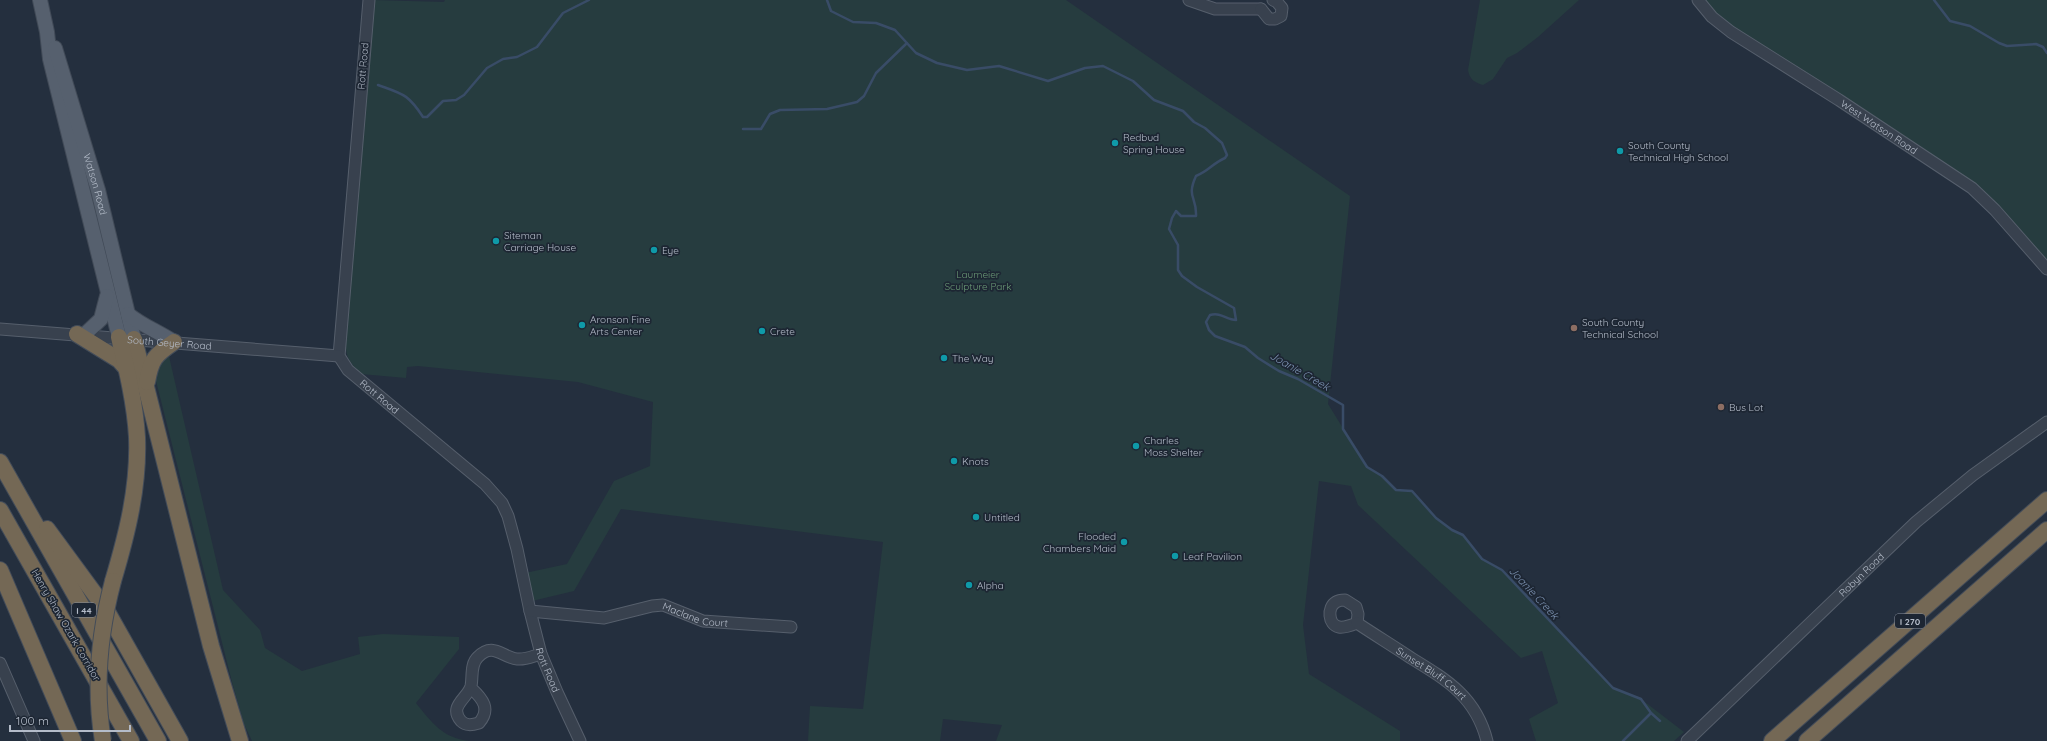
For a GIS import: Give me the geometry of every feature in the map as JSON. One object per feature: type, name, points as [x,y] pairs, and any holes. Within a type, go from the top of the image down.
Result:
[{"type":"highway","points":[[80,334],[119,360],[126,369]]},
{"type":"highway","points":[[103,741],[98,697],[98,668],[102,632],[113,581],[128,525],[136,467],[134,408],[126,369],[127,338]]},
{"type":"highway","points":[[127,338],[146,386],[212,646],[240,738]]},
{"type":"highway","points":[[146,386],[150,367],[156,355],[174,342]]},
{"type":"highway","name":"I 44","points":[[0,462],[158,741]]},
{"type":"highway","points":[[10,480],[105,608],[180,741]]},
{"type":"highway","name":"I 270","points":[[1772,741],[2047,500]]},
{"type":"highway","name":"Henry Shaw Ozark Corridor","points":[[0,510],[131,741]]},
{"type":"highway","name":"I 270","points":[[1807,741],[2047,530]]},
{"type":"highway","points":[[0,570],[73,741]]},
{"type":"main road","name":"Watson Road","points":[[40,0],[48,32],[59,57],[98,190],[128,314],[127,338]]},
{"type":"main road","name":"Watson Road","points":[[48,32],[50,59],[108,291],[127,338]]},
{"type":"main road","points":[[80,334],[101,319],[108,291]]},
{"type":"main road","points":[[128,314],[140,323],[174,342]]},
{"type":"street","name":"Rott Road","points":[[369,0],[339,356],[348,370],[496,495],[508,516],[513,532],[541,654],[580,741]]},
{"type":"street","points":[[1189,0],[1215,8],[1261,9]]},
{"type":"street","points":[[1272,0],[1278,2],[1282,8],[1281,16],[1275,19],[1269,19],[1261,9],[1266,2],[1272,0]]},
{"type":"street","name":"West Watson Road","points":[[1698,0],[1712,17],[1731,32],[1839,100],[1972,188],[2047,269]]},
{"type":"street","name":"South Geyer Road","points":[[0,329],[80,334],[339,356]]},
{"type":"street","name":"Robyn Road","points":[[1687,741],[1916,522],[1961,485],[2047,422]]},
{"type":"street","name":"Maclane Court","points":[[530,611],[604,618],[652,606],[663,605],[703,621],[791,627]]},
{"type":"street","name":"Sunset Bluff Court","points":[[1357,623],[1449,681],[1472,705],[1484,730],[1487,741]]},
{"type":"street","points":[[471,688],[472,666],[477,657],[488,650],[499,651],[515,659],[525,659],[541,654]]},
{"type":"street","points":[[0,663],[34,741]]},
{"type":"green space","name":"Laumeier Sculpture Park","points":[[372,0],[444,2],[445,0],[1066,0],[1350,196],[1328,404],[1367,467],[1382,476],[1396,490],[1412,491],[1436,518],[1452,530],[1463,535],[1482,559],[1502,570],[1613,688],[1641,699],[1684,732],[1674,741],[1536,741],[1529,719],[1558,703],[1542,651],[1521,658],[1358,505],[1351,486],[1319,481],[1303,625],[1309,674],[1400,731],[1400,741],[996,741],[1002,725],[943,719],[940,741],[808,741],[810,706],[863,709],[883,542],[621,509],[574,591],[532,601],[525,573],[567,564],[614,481],[650,466],[653,402],[578,382],[418,366],[407,367],[406,378],[361,374],[349,360],[346,351],[346,333]]},
{"type":"green space","points":[[1480,0],[1579,0],[1538,37],[1517,53],[1507,58],[1493,79],[1483,85],[1473,80],[1468,70]]},
{"type":"green space","points":[[1698,0],[2047,0],[2047,269],[1979,195],[1731,32]]},
{"type":"green space","points":[[168,352],[223,590],[260,630],[265,648],[302,671],[360,654],[358,637],[383,634],[459,637],[459,649],[416,703],[427,717],[445,733],[452,737],[469,741],[252,741],[244,724],[232,682],[154,373]]},
{"type":"waterway","name":"Joanie Creek","points":[[378,85],[399,93],[409,99],[423,117],[427,117],[443,101],[456,100],[464,95],[487,68],[503,59],[517,57],[537,47],[563,13],[589,0]]},
{"type":"waterway","name":"Joanie Creek","points":[[827,0],[831,11],[853,22],[876,23],[895,30],[916,53],[937,63],[967,70],[999,66],[1048,81],[1085,68],[1103,66],[1133,81],[1154,100],[1183,111],[1194,122],[1205,128],[1222,143],[1227,155],[1225,158],[1196,176],[1192,189],[1196,216],[1181,216],[1176,211],[1169,229],[1178,245],[1178,270],[1182,276],[1197,287],[1234,308],[1236,320],[1229,319],[1221,315],[1210,315],[1206,322],[1209,330],[1215,336],[1245,347],[1258,358],[1279,371],[1298,379],[1343,405],[1343,429],[1367,467],[1382,476],[1396,490],[1412,491],[1436,518],[1452,530],[1463,535],[1482,559],[1502,570],[1613,688],[1641,699],[1651,713],[1660,721]]},
{"type":"waterway","points":[[1934,0],[1950,21],[1970,26],[2007,46],[2036,44],[2043,47],[2047,53]]},
{"type":"waterway","points":[[743,129],[761,129],[770,114],[780,110],[827,109],[857,102],[864,96],[876,73],[907,43]]},
{"type":"waterway","points":[[1623,741],[1651,713]]},
{"type":"place","name":"Redbud Spring House","points":[[1115,143]]},
{"type":"place","name":"South County Technical High School","points":[[1620,151]]},
{"type":"place","name":"Siteman Carriage House","points":[[496,241]]},
{"type":"place","name":"Eye","points":[[654,250]]},
{"type":"place","name":"Aronson Fine Arts Center","points":[[582,325]]},
{"type":"place","name":"South County Technical School","points":[[1574,328]]},
{"type":"place","name":"Crete","points":[[762,331]]},
{"type":"place","name":"The Way","points":[[944,358]]},
{"type":"place","name":"Bus Lot","points":[[1721,407]]},
{"type":"place","name":"Charles Moss Shelter","points":[[1136,446]]},
{"type":"place","name":"Knots","points":[[954,461]]},
{"type":"place","name":"Untitled","points":[[976,517]]},
{"type":"place","name":"Flooded Chambers Maid","points":[[1124,542]]},
{"type":"place","name":"Leaf Pavilion","points":[[1175,556]]},
{"type":"place","name":"Alpha","points":[[969,585]]}]
